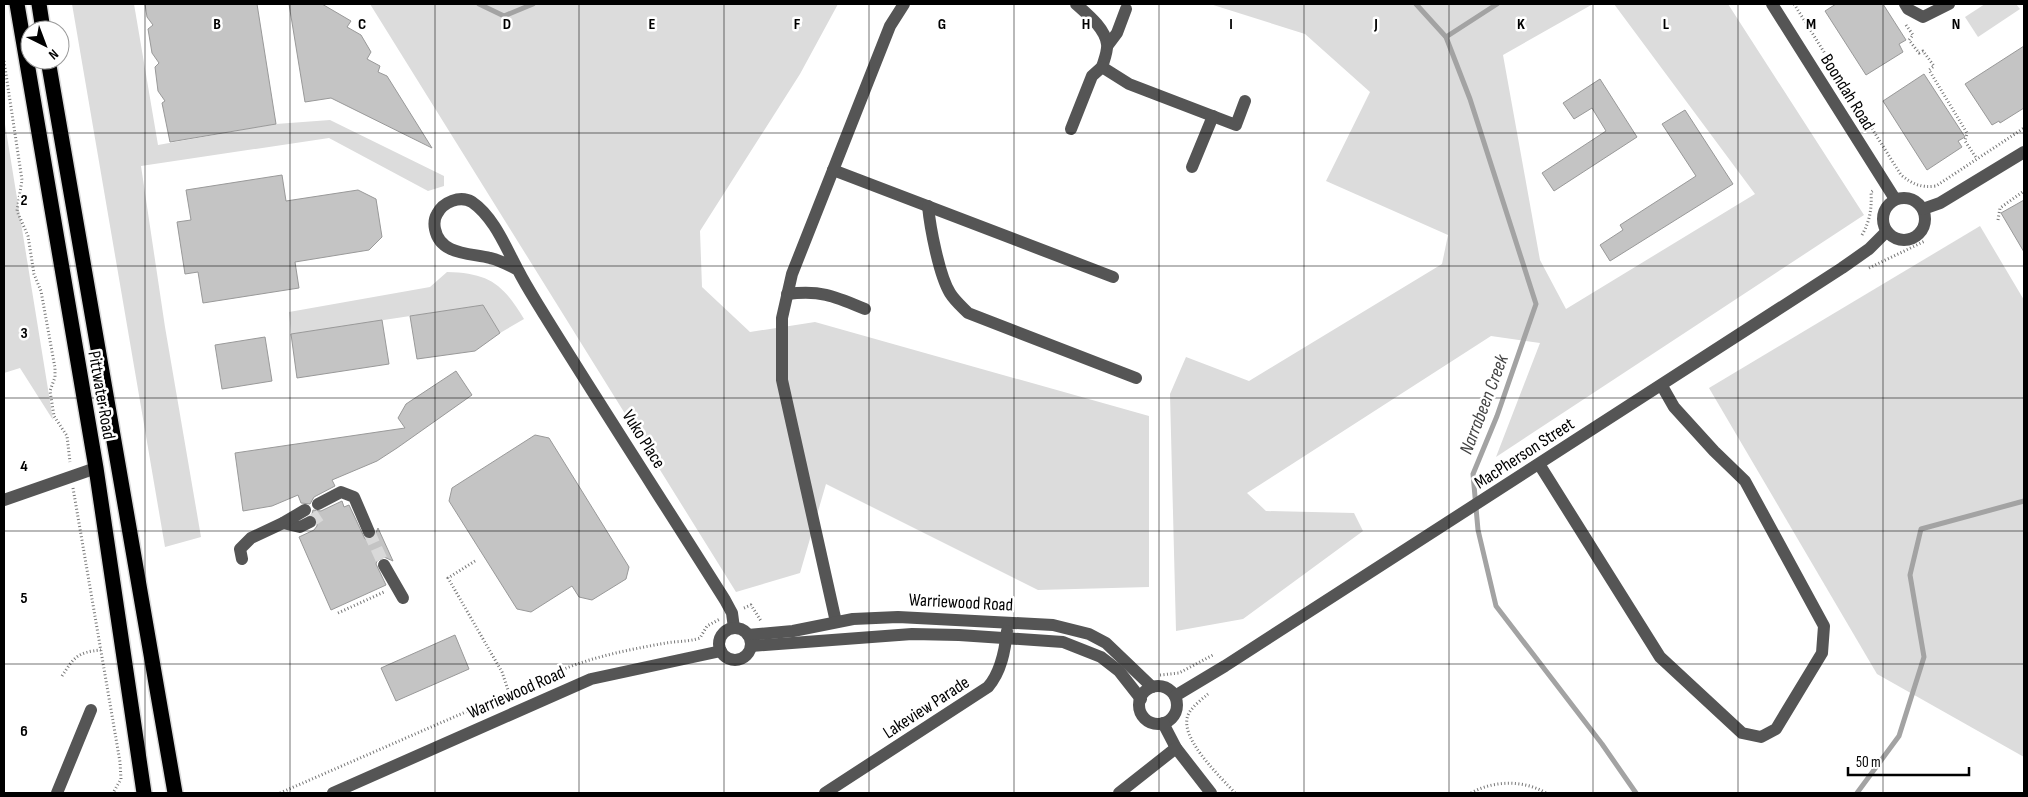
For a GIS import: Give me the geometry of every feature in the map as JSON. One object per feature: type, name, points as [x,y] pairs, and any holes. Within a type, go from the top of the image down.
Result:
[{"type":"highway","name":"Pittwater Road","points":[[16,4],[96,468],[144,793]]},
{"type":"highway","points":[[39,4],[41,20]]},
{"type":"highway","name":"Pittwater Road","points":[[50,70],[174,793]]},
{"type":"street","points":[[836,622],[782,380],[782,318],[792,274],[890,26],[904,4]]},
{"type":"street","points":[[1076,4],[1099,28],[1108,45]]},
{"type":"street","name":"Boondah Road","points":[[1772,4],[1896,199]]},
{"type":"street","points":[[1905,4],[1908,9],[1923,17],[1949,4]]},
{"type":"street","points":[[1071,129],[1092,76],[1102,67],[1108,45],[1117,34],[1126,9]]},
{"type":"street","points":[[1102,67],[1128,84],[1236,125],[1245,101]]},
{"type":"street","points":[[1192,167],[1213,116]]},
{"type":"street","points":[[1923,209],[1940,203],[2024,152]]},
{"type":"street","points":[[833,170],[1114,277]]},
{"type":"street","points":[[1908,198],[1923,209],[1925,223],[1922,230],[1912,239],[1898,240],[1886,232],[1882,217],[1889,204],[1896,199],[1908,198]]},
{"type":"street","name":"Vuko Place","points":[[518,270],[491,258],[450,250],[442,244],[435,231],[434,223],[442,207],[456,199],[466,199],[474,203],[487,218],[508,249],[518,270],[732,613],[734,628]]},
{"type":"street","points":[[928,206],[930,228],[948,291],[956,302],[968,312],[1136,378]]},
{"type":"street","name":"MacPherson Street","points":[[1175,696],[1662,386],[1869,250],[1886,232]]},
{"type":"street","points":[[787,294],[810,291],[826,293],[865,309]]},
{"type":"street","points":[[1539,464],[1660,657],[1742,733],[1761,737],[1776,729],[1822,653],[1824,626],[1745,480],[1714,451],[1681,414],[1662,386]]},
{"type":"street","points":[[4,500],[96,468]]},
{"type":"street","points":[[320,509],[330,498],[340,492],[354,497],[369,532]]},
{"type":"street","points":[[242,559],[240,549],[250,538],[283,523],[304,510]]},
{"type":"street","points":[[283,523],[300,527],[310,522]]},
{"type":"street","points":[[384,565],[403,598]]},
{"type":"street","name":"Warriewood Road","points":[[749,640],[836,622],[898,617],[1053,625],[1089,634],[1113,648],[1153,681]]},
{"type":"street","name":"Lakeview Parade","points":[[825,793],[988,687],[995,679],[1001,663],[1007,622]]},
{"type":"street","points":[[734,628],[741,629],[749,640],[749,652],[738,660],[731,659],[721,651],[719,644],[721,636],[726,631],[734,628]]},
{"type":"street","name":"Warriewood Road","points":[[749,640],[912,634],[1063,642],[1093,652],[1119,671],[1141,699]]},
{"type":"street","name":"Warriewood Road","points":[[333,793],[591,679],[721,651]]},
{"type":"street","points":[[1153,681],[1165,687],[1175,696],[1177,707],[1176,713],[1168,721],[1157,724],[1146,720],[1140,710],[1143,694],[1153,681]]},
{"type":"street","points":[[57,793],[91,710]]},
{"type":"street","points":[[1163,723],[1176,748],[1212,793]]},
{"type":"street","points":[[1119,793],[1176,748]]},
{"type":"path","points":[[1794,4],[1901,175],[1913,184],[1925,188],[1936,186],[2024,128]]},
{"type":"path","points":[[1902,19],[1913,35],[1909,40],[1919,53],[1923,51],[1934,66],[1929,70],[1967,133],[1965,141],[1977,159]]},
{"type":"path","points":[[4,60],[22,180],[17,210],[28,236],[34,274],[41,291],[55,377],[50,391],[54,416],[67,436],[121,779],[113,793]]},
{"type":"path","points":[[1998,220],[2000,208],[2024,191]]},
{"type":"path","points":[[1872,266],[1925,241]]},
{"type":"path","points":[[475,561],[448,578],[502,672],[509,693]]},
{"type":"path","points":[[338,614],[384,592]]},
{"type":"path","points":[[280,793],[585,660],[700,638],[707,626],[751,605],[762,622],[768,624]]},
{"type":"path","points":[[62,676],[71,662],[84,651],[101,650]]},
{"type":"path","points":[[1153,681],[1172,676],[1216,653]]},
{"type":"path","points":[[1212,691],[1189,713],[1187,721],[1188,732],[1194,746],[1235,793]]},
{"type":"path","points":[[1471,793],[1490,786],[1508,783],[1530,786],[1546,793]]},
{"type":"shaded area","points":[[72,4],[134,4],[158,145],[276,124],[330,120],[444,176],[444,186],[428,191],[329,138],[141,166],[165,327],[201,537],[165,547]]},
{"type":"shaded area","points":[[370,4],[838,4],[800,74],[700,231],[702,287],[750,332],[815,322],[1149,416],[1149,587],[1038,590],[826,484],[800,573],[736,592]]},
{"type":"shaded area","points":[[1210,4],[1593,4],[1503,55],[1540,260],[1566,309],[1755,194],[1614,4],[1728,4],[1864,215],[1496,457],[1540,343],[1491,336],[1247,493],[1266,511],[1354,513],[1363,531],[1243,619],[1176,631],[1170,394],[1186,357],[1249,381],[1442,264],[1448,235],[1326,181],[1370,92],[1305,34]]},
{"type":"shaded area","points":[[1985,4],[2016,4],[2020,9],[1978,37],[1965,17]]},
{"type":"shaded area","points":[[4,118],[53,420],[20,368],[4,373]]},
{"type":"shaded area","points":[[1980,226],[2024,300],[2024,757],[1877,674],[1709,388]]},
{"type":"shaded area","points":[[447,272],[474,275],[493,283],[509,297],[524,319],[500,333],[483,305],[291,334],[289,312],[430,287]]},
{"type":"building","points":[[145,4],[257,4],[276,124],[170,142],[162,103],[165,101],[158,91],[155,67],[159,63],[152,53],[148,29],[153,25],[147,17]]},
{"type":"building","points":[[289,4],[322,4],[351,21],[347,27],[361,35],[371,52],[367,59],[380,66],[378,72],[387,76],[432,148],[331,98],[305,102]]},
{"type":"building","points":[[1836,4],[1883,4],[1906,40],[1899,44],[1903,52],[1866,75],[1825,11]]},
{"type":"building","points":[[2024,46],[2024,108],[2000,123],[1999,121],[1992,125],[1965,84]]},
{"type":"building","points":[[1924,74],[1965,137],[1958,141],[1962,147],[1927,170],[1883,101]]},
{"type":"building","points":[[1600,79],[1637,137],[1554,191],[1542,173],[1606,131],[1592,108],[1574,119],[1563,103]]},
{"type":"building","points":[[1685,110],[1733,184],[1610,261],[1600,245],[1623,230],[1620,225],[1696,176],[1662,124]]},
{"type":"building","points":[[282,175],[286,201],[358,190],[376,199],[382,237],[369,250],[295,262],[299,288],[203,303],[198,272],[185,274],[177,222],[191,220],[186,190]]},
{"type":"building","points":[[2024,200],[2024,252],[2001,213]]},
{"type":"building","points":[[483,305],[500,333],[475,351],[417,359],[410,316]]},
{"type":"building","points":[[382,320],[389,364],[297,378],[291,334]]},
{"type":"building","points":[[265,337],[272,381],[222,389],[215,345]]},
{"type":"building","points":[[456,371],[472,395],[397,448],[377,461],[332,480],[335,486],[314,497],[310,504],[301,503],[298,495],[272,506],[243,511],[235,453],[405,428],[398,418],[406,404]]},
{"type":"building","points":[[535,435],[549,438],[629,567],[626,579],[592,600],[579,597],[572,586],[531,612],[517,609],[449,501],[452,488]]},
{"type":"building","points":[[342,501],[344,507],[349,505],[365,539],[373,539],[378,528],[393,561],[384,557],[377,561],[376,564],[386,585],[331,610],[299,537],[314,530],[317,526],[317,519],[312,514],[313,510],[321,511]]},
{"type":"building","points":[[455,635],[469,669],[396,701],[381,668]]},
{"type":"waterway","name":"Narrabeen Creek","points":[[479,4],[504,16],[533,4]]},
{"type":"waterway","name":"Narrabeen Creek","points":[[1416,4],[1446,37],[1470,99],[1536,304],[1497,416],[1473,474],[1478,530],[1496,606],[1602,744],[1636,793]]},
{"type":"waterway","points":[[1446,37],[1497,4]]},
{"type":"waterway","name":"Narrabeen Creek","points":[[1857,793],[1899,736],[1924,657],[1910,575],[1921,529],[2024,501]]},
{"type":"tunnel","points":[[310,522],[322,514]]},
{"type":"tunnel","points":[[369,532],[384,565]]}]
